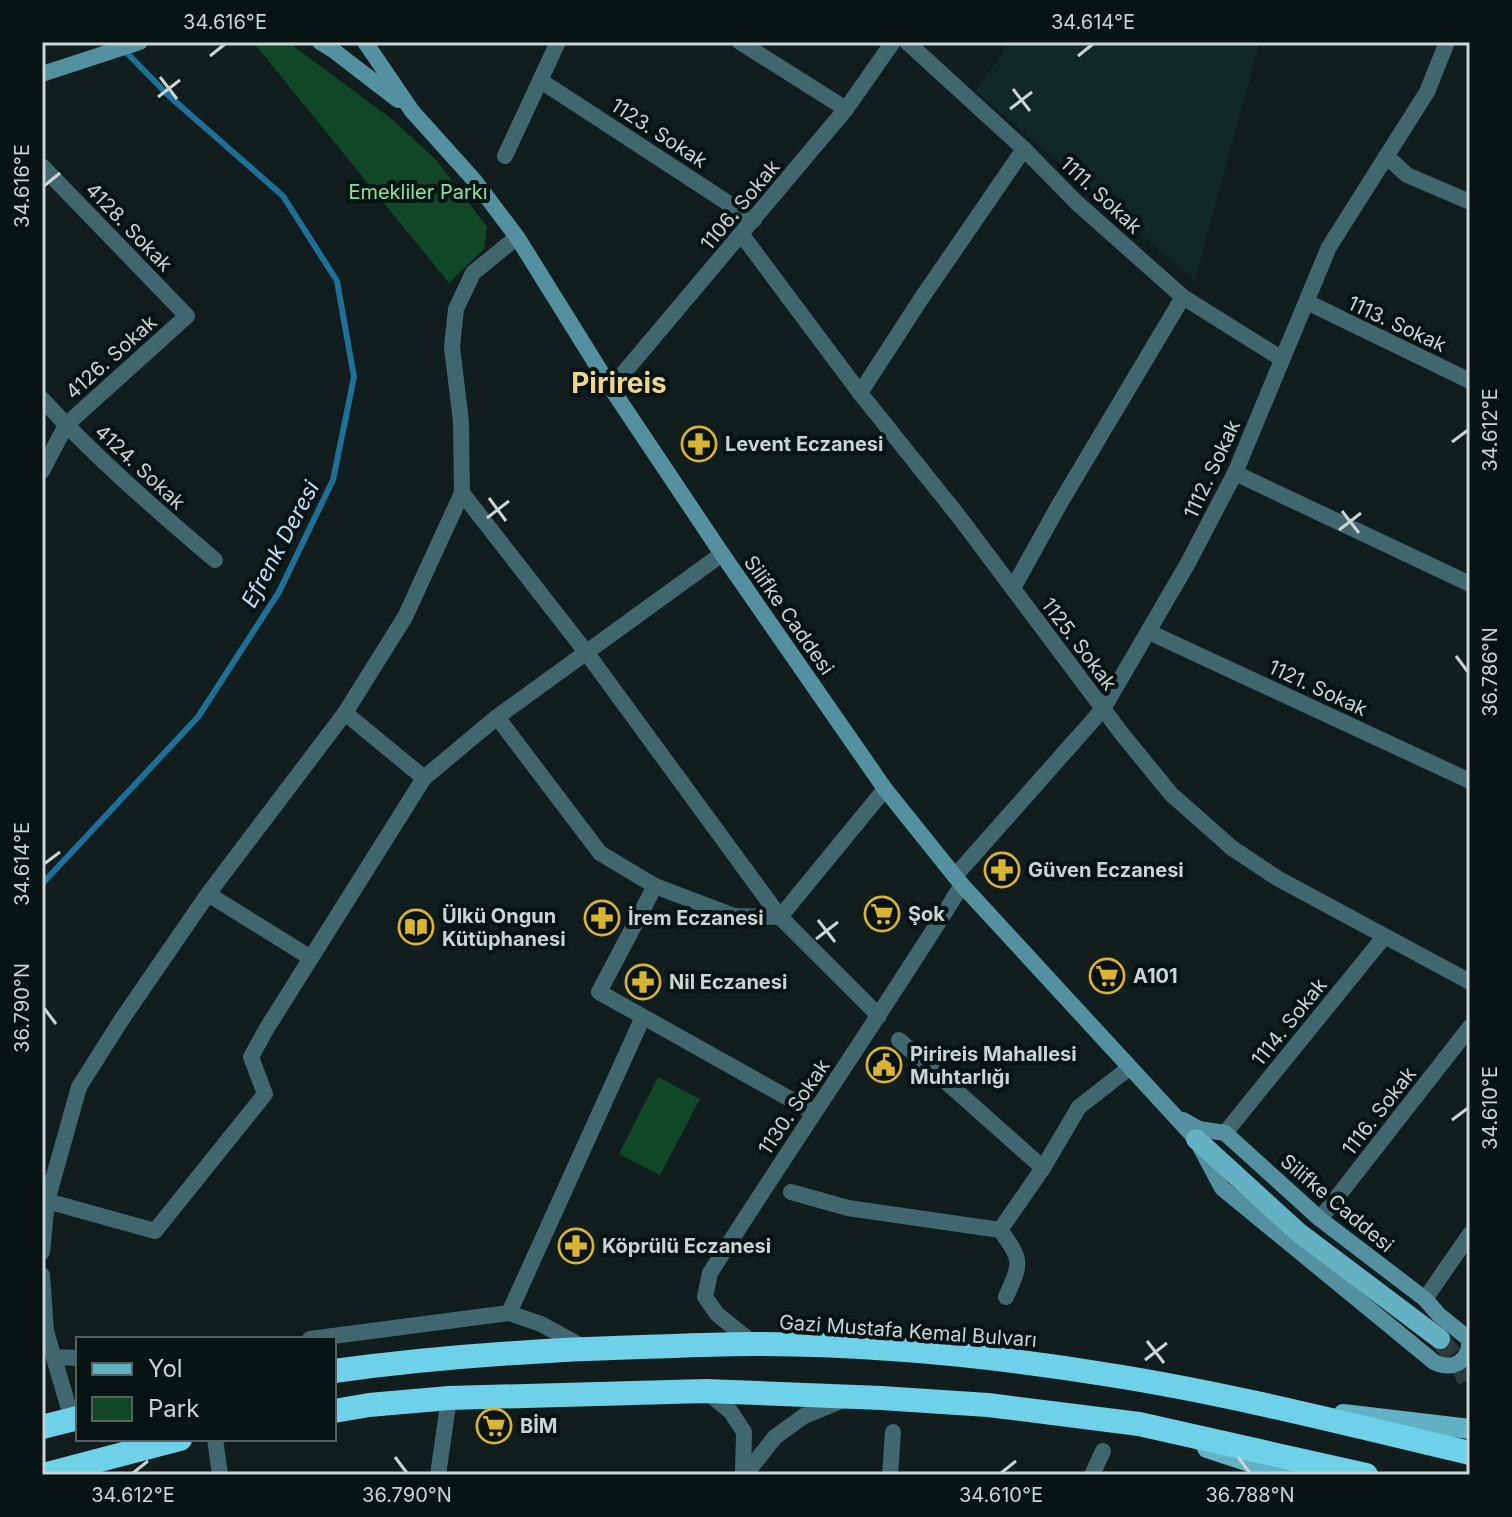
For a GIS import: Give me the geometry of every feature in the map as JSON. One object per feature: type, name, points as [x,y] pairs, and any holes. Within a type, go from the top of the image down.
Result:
[{"type":"highway","name":"Gazi Mustafa Kemal Bulvarı","points":[[336,1371],[465,1356],[586,1349],[754,1344],[886,1349],[980,1357],[1111,1375],[1262,1405],[1470,1453]]},
{"type":"highway","points":[[336,1411],[449,1398],[706,1391],[988,1405],[1139,1424],[1366,1475]]},
{"type":"highway","points":[[54,1472],[105,1466],[174,1441]]},
{"type":"main road","points":[[1196,1139],[1298,1232],[1440,1339]]},
{"type":"main road","points":[[1262,1405],[1470,1429]]},
{"type":"main road","points":[[1139,1424],[1289,1475]]},
{"type":"street","points":[[42,74],[140,42]]},
{"type":"street","points":[[320,42],[412,111]]},
{"type":"street","points":[[365,42],[412,111]]},
{"type":"street","points":[[505,156],[558,42]]},
{"type":"street","points":[[740,42],[846,109]]},
{"type":"street","name":"1106. Sokak","points":[[611,388],[846,109],[893,42]]},
{"type":"street","name":"1111. Sokak","points":[[907,42],[1024,149],[1076,202],[1183,297],[1282,359]]},
{"type":"street","name":"1112. Sokak","points":[[959,881],[1103,709],[1149,632],[1235,473],[1329,247],[1427,92],[1447,42]]},
{"type":"street","name":"1123. Sokak","points":[[541,81],[754,220]]},
{"type":"street","name":"Silifke Caddesi","points":[[412,111],[474,180],[517,237],[611,388],[722,554],[885,789],[959,881],[1129,1068],[1171,1113],[1196,1139],[1222,1188],[1434,1362],[1448,1366],[1461,1362],[1468,1352],[1469,1339],[1439,1315],[1425,1299],[1320,1219],[1225,1133],[1199,1129],[1171,1113]]},
{"type":"street","points":[[860,393],[1024,149]]},
{"type":"street","points":[[1386,156],[1407,175],[1470,202]]},
{"type":"street","name":"4128. Sokak","points":[[42,166],[187,316]]},
{"type":"street","name":"1125. Sokak","points":[[742,235],[860,393],[960,518],[1171,794],[1232,848],[1277,878],[1470,982]]},
{"type":"street","points":[[42,1252],[47,1201],[79,1087],[208,894],[345,713],[405,617],[462,493],[461,422],[452,347],[456,309],[473,273],[517,237]]},
{"type":"street","points":[[1013,588],[1183,297]]},
{"type":"street","name":"1113. Sokak","points":[[1307,302],[1470,381]]},
{"type":"street","name":"4126. Sokak","points":[[42,471],[66,425],[187,316]]},
{"type":"street","name":"4124. Sokak","points":[[42,399],[173,525],[215,560]]},
{"type":"street","points":[[1235,473],[1470,584]]},
{"type":"street","points":[[462,493],[586,652],[780,917],[879,1016]]},
{"type":"street","points":[[47,1201],[155,1231],[265,1094],[251,1057],[424,778],[497,717],[722,554]]},
{"type":"street","name":"1121. Sokak","points":[[1149,632],[1470,781]]},
{"type":"street","points":[[345,713],[424,778]]},
{"type":"street","points":[[497,717],[600,853],[655,886],[734,916],[780,917]]},
{"type":"street","points":[[780,917],[885,789]]},
{"type":"street","name":"1130. Sokak","points":[[754,1344],[717,1314],[705,1297],[710,1273],[879,1016],[959,881]]},
{"type":"street","points":[[655,886],[599,992],[813,1112]]},
{"type":"street","points":[[208,894],[311,958]]},
{"type":"street","name":"1114. Sokak","points":[[1225,1133],[1384,937]]},
{"type":"street","points":[[509,1313],[643,1017]]},
{"type":"street","name":"1116. Sokak","points":[[1320,1219],[1470,1027]]},
{"type":"street","points":[[899,1040],[1043,1168]]},
{"type":"street","points":[[1000,1230],[1043,1168],[1079,1107],[1129,1068]]},
{"type":"street","points":[[791,1192],[848,1208],[1000,1230],[1016,1251],[1018,1270],[1006,1297]]},
{"type":"street","points":[[1425,1299],[1470,1234]]},
{"type":"street","points":[[42,1275],[46,1331],[54,1357],[63,1422]]},
{"type":"street","points":[[325,1337],[509,1313],[541,1324],[586,1349]]},
{"type":"street","points":[[54,1357],[76,1358]]},
{"type":"street","points":[[706,1391],[731,1412],[744,1432],[744,1475]]},
{"type":"street","points":[[744,1475],[775,1437],[804,1416],[852,1397]]},
{"type":"street","points":[[438,1475],[449,1398]]},
{"type":"street","points":[[890,1475],[893,1432]]},
{"type":"street","points":[[215,1441],[220,1475]]},
{"type":"street","points":[[1092,1475],[1103,1451]]},
{"type":"shaded area","points":[[1010,42],[1260,42],[1195,281],[976,91]]},
{"type":"green space","name":"Emekliler Parkı","points":[[253,42],[288,42],[393,120],[437,161],[487,227],[484,249],[449,283]]},
{"type":"green space","points":[[658,1077],[700,1099],[660,1175],[619,1154]]},
{"type":"waterway","name":"Efrenk Deresi","points":[[42,884],[198,717],[279,592],[333,480],[354,377],[337,281],[283,196],[169,96],[125,51]]},
{"type":"tunnel","points":[[1440,1339],[1461,1367],[1470,1386]]},
{"type":"place","name":"Levent Eczanesi","points":[[699,444]]},
{"type":"place","name":"Güven Eczanesi","points":[[1002,870]]},
{"type":"place","name":"Şok","points":[[882,914]]},
{"type":"place","name":"İrem Eczanesi","points":[[602,918]]},
{"type":"place","name":"Ülkü Ongun Kütüphanesi","points":[[416,927]]},
{"type":"place","name":"A101","points":[[1107,976]]},
{"type":"place","name":"Nil Eczanesi","points":[[643,982]]},
{"type":"place","name":"Pirireis Mahallesi Muhtarlığı","points":[[884,1065]]},
{"type":"place","name":"Köprülü Eczanesi","points":[[576,1246]]},
{"type":"place","name":"BİM","points":[[494,1426]]},
{"type":"district","name":"Pirireis","points":[[619,383]]}]
